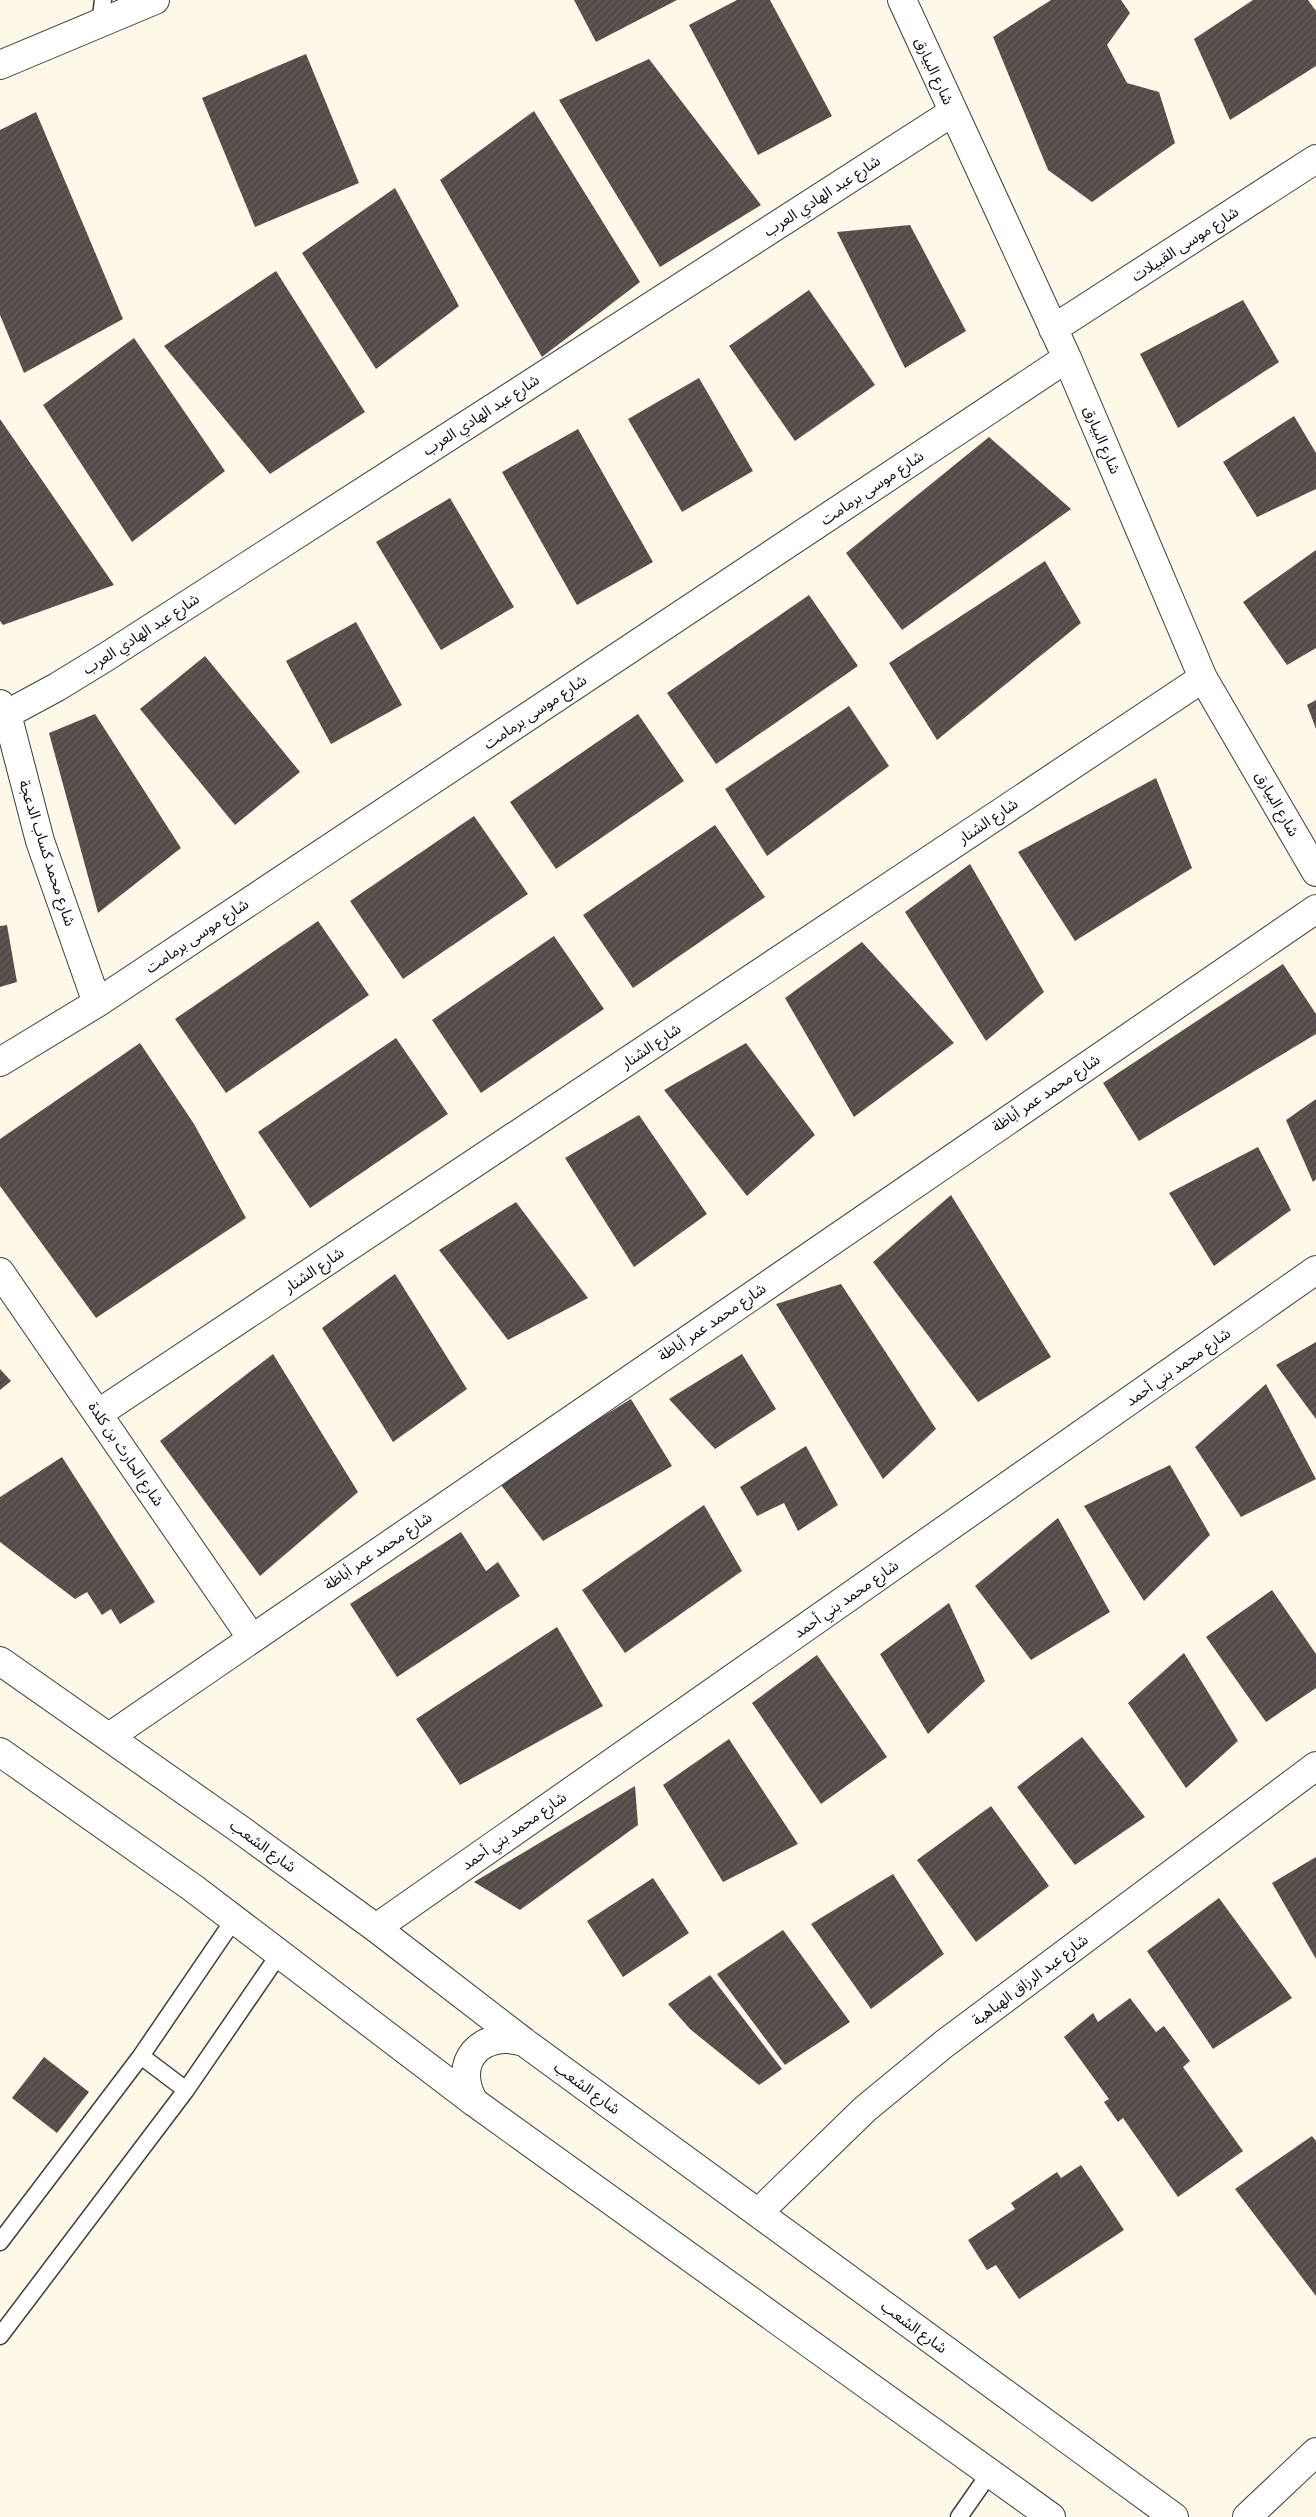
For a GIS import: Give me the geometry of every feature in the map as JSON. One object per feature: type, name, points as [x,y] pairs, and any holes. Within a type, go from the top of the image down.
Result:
[{"type":"street","points":[[0,65],[102,12],[155,0]]},
{"type":"street","name":"شارع البيارق","points":[[902,0],[1068,358],[1203,678],[1316,872]]},
{"type":"street","name":"شارع عبد الهادي العرب","points":[[3,709],[57,687],[98,662],[953,112]]},
{"type":"street","name":"شارع موسى القبيلات","points":[[1054,329],[1316,159]]},
{"type":"street","name":"شارع موسى برمامت","points":[[0,1062],[97,1003],[1068,358]]},
{"type":"street","name":"شارع الشنار","points":[[99,1413],[1203,678]]},
{"type":"street","name":"شارع محمد كساب الدعجة","points":[[3,709],[40,841],[97,1003]]},
{"type":"street","name":"شارع محمد عمر أباظة","points":[[109,1737],[251,1637],[1316,909]]},
{"type":"street","name":"شارع محمد بني أحمد","points":[[376,1928],[1316,1270]]},
{"type":"street","name":"شارع الحارث بن كلدة","points":[[0,1272],[99,1413],[251,1637]]},
{"type":"street","name":"شارع الشعب","points":[[0,1661],[376,1928],[524,2042],[1174,2517]]},
{"type":"street","points":[[0,1752],[185,1882],[474,2102],[989,2474],[1035,2512]]},
{"type":"street","name":"شارع عبد الرزاق الهباهبة","points":[[759,2212],[865,2109],[944,2044],[1316,1766]]},
{"type":"street","points":[[474,2102],[467,2091],[465,2077],[467,2064],[474,2052],[484,2043],[496,2038],[510,2038],[524,2042]]},
{"type":"street","points":[[1247,2517],[1316,2452]]},
{"type":"lane","points":[[0,2242],[141,2056],[233,1920]]},
{"type":"lane","points":[[0,2336],[186,2090],[280,1953]]},
{"type":"lane","points":[[141,2056],[186,2090]]},
{"type":"lane","points":[[959,2517],[989,2474]]},
{"type":"building","points":[[574,0],[677,0],[596,42]]},
{"type":"building","points":[[737,0],[770,0],[832,116],[758,155],[689,25]]},
{"type":"building","points":[[1051,0],[1121,0],[1130,13],[1107,45],[1127,83],[1159,92],[1175,143],[1092,202],[1048,170],[993,37]]},
{"type":"building","points":[[1253,0],[1308,0],[1316,11],[1316,66],[1230,120],[1194,39]]},
{"type":"building","points":[[306,54],[359,183],[255,227],[202,98]]},
{"type":"building","points":[[649,59],[761,205],[660,267],[559,100]]},
{"type":"building","points":[[534,111],[640,282],[542,357],[440,180]]},
{"type":"building","points":[[36,112],[123,319],[24,373],[0,315],[0,130]]},
{"type":"building","points":[[395,188],[459,306],[376,369],[302,253]]},
{"type":"building","points":[[910,225],[966,331],[905,368],[837,232]]},
{"type":"building","points":[[276,271],[365,412],[270,474],[164,346]]},
{"type":"building","points":[[809,290],[875,385],[795,441],[729,346]]},
{"type":"building","points":[[1243,300],[1279,362],[1178,428],[1140,354]]},
{"type":"building","points":[[134,338],[225,471],[132,542],[43,405]]},
{"type":"building","points":[[699,378],[753,471],[682,512],[628,419]]},
{"type":"building","points":[[1294,416],[1316,453],[1316,489],[1257,517],[1223,462]]},
{"type":"building","points":[[0,419],[114,585],[3,625],[0,621]]},
{"type":"building","points":[[578,429],[653,562],[577,605],[502,472]]},
{"type":"building","points":[[989,437],[1071,509],[902,630],[846,553]]},
{"type":"building","points":[[450,498],[514,607],[441,650],[376,542]]},
{"type":"building","points":[[1316,550],[1316,648],[1287,665],[1243,602]]},
{"type":"building","points":[[1045,561],[1081,623],[937,740],[889,663]]},
{"type":"building","points":[[809,595],[858,666],[716,764],[667,693]]},
{"type":"building","points":[[356,622],[402,705],[331,744],[286,661]]},
{"type":"building","points":[[205,656],[300,772],[235,825],[140,709]]},
{"type":"building","points":[[1316,700],[1316,729],[1307,705]]},
{"type":"building","points":[[849,706],[889,766],[767,856],[725,789]]},
{"type":"building","points":[[95,714],[181,848],[98,913],[49,733]]},
{"type":"building","points":[[638,714],[684,781],[556,869],[510,802]]},
{"type":"building","points":[[1156,778],[1192,868],[1075,941],[1018,852]]},
{"type":"building","points":[[474,816],[528,894],[403,979],[350,901]]},
{"type":"building","points":[[715,825],[765,897],[633,988],[583,915]]},
{"type":"building","points":[[970,864],[1044,992],[986,1041],[905,912]]},
{"type":"building","points":[[318,921],[369,995],[226,1093],[175,1019]]},
{"type":"building","points":[[7,925],[17,982],[0,987],[0,926]]},
{"type":"building","points":[[554,936],[604,1009],[481,1093],[432,1020]]},
{"type":"building","points":[[862,942],[954,1043],[854,1117],[785,998]]},
{"type":"building","points":[[1283,964],[1316,1014],[1316,1034],[1139,1141],[1103,1083]]},
{"type":"building","points":[[396,1038],[448,1114],[310,1208],[258,1132]]},
{"type":"building","points":[[140,1043],[194,1124],[246,1218],[96,1318],[0,1186],[0,1139]]},
{"type":"building","points":[[746,1043],[815,1135],[747,1196],[664,1090]]},
{"type":"building","points":[[1316,1099],[1316,1179],[1313,1182],[1286,1120]]},
{"type":"building","points":[[639,1115],[707,1214],[634,1267],[565,1158]]},
{"type":"building","points":[[1258,1147],[1291,1210],[1214,1266],[1169,1193]]},
{"type":"building","points":[[951,1195],[1051,1357],[978,1402],[873,1262]]},
{"type":"building","points":[[516,1202],[588,1298],[508,1340],[439,1250]]},
{"type":"building","points":[[395,1274],[467,1389],[393,1442],[322,1328]]},
{"type":"building","points":[[841,1284],[936,1429],[883,1479],[776,1304]]},
{"type":"building","points":[[1316,1342],[1316,1419],[1276,1365]]},
{"type":"building","points":[[273,1354],[358,1492],[260,1576],[160,1441]]},
{"type":"building","points":[[742,1354],[776,1409],[715,1449],[669,1399]]},
{"type":"building","points":[[0,1369],[11,1381],[0,1390]]},
{"type":"building","points":[[1266,1384],[1316,1479],[1241,1517],[1195,1447]]},
{"type":"building","points":[[631,1399],[672,1466],[543,1541],[498,1481]]},
{"type":"building","points":[[806,1446],[838,1505],[798,1531],[784,1503],[757,1516],[740,1487]]},
{"type":"building","points":[[62,1457],[155,1602],[120,1624],[111,1609],[102,1615],[87,1592],[75,1599],[0,1542],[0,1497]]},
{"type":"building","points":[[1170,1465],[1210,1535],[1144,1601],[1084,1506]]},
{"type":"building","points":[[704,1505],[742,1571],[625,1653],[582,1590]]},
{"type":"building","points":[[1058,1518],[1110,1612],[1031,1660],[975,1586]]},
{"type":"building","points":[[461,1532],[486,1571],[498,1562],[520,1596],[397,1677],[350,1604]]},
{"type":"building","points":[[1272,1590],[1316,1654],[1316,1688],[1266,1722],[1206,1637]]},
{"type":"building","points":[[949,1603],[985,1681],[928,1734],[880,1654]]},
{"type":"building","points":[[557,1627],[603,1706],[460,1785],[416,1719]]},
{"type":"building","points":[[1184,1653],[1238,1741],[1186,1788],[1128,1703]]},
{"type":"building","points":[[817,1655],[887,1757],[821,1804],[752,1703]]},
{"type":"building","points":[[1082,1737],[1145,1817],[1075,1865],[1017,1787]]},
{"type":"building","points":[[729,1739],[798,1844],[723,1882],[663,1785]]},
{"type":"building","points":[[635,1786],[638,1825],[520,1910],[474,1882]]},
{"type":"building","points":[[991,1806],[1049,1886],[976,1942],[917,1860]]},
{"type":"building","points":[[1316,1857],[1316,1959],[1272,1883]]},
{"type":"building","points":[[893,1874],[944,1954],[871,2009],[811,1924]]},
{"type":"building","points":[[653,1878],[689,1933],[623,1977],[587,1921]]},
{"type":"building","points":[[1219,1898],[1292,1998],[1213,2049],[1147,1951]]},
{"type":"building","points":[[783,1930],[850,2022],[785,2065],[717,1974]]},
{"type":"building","points":[[710,1975],[782,2069],[759,2085],[690,2029],[668,2004]]},
{"type":"building","points":[[1130,1998],[1156,2032],[1164,2026],[1190,2061],[1183,2067],[1243,2151],[1178,2197],[1123,2118],[1118,2122],[1104,2102],[1109,2099],[1064,2037],[1093,2013],[1098,2022]]},
{"type":"building","points":[[44,2057],[89,2092],[57,2133],[12,2098]]},
{"type":"building","points":[[1312,2136],[1316,2141],[1316,2296],[1235,2189]]},
{"type":"building","points":[[1081,2165],[1124,2230],[1019,2299],[996,2265],[987,2270],[968,2240],[1015,2209],[1011,2203],[1057,2172],[1061,2178]]}]
